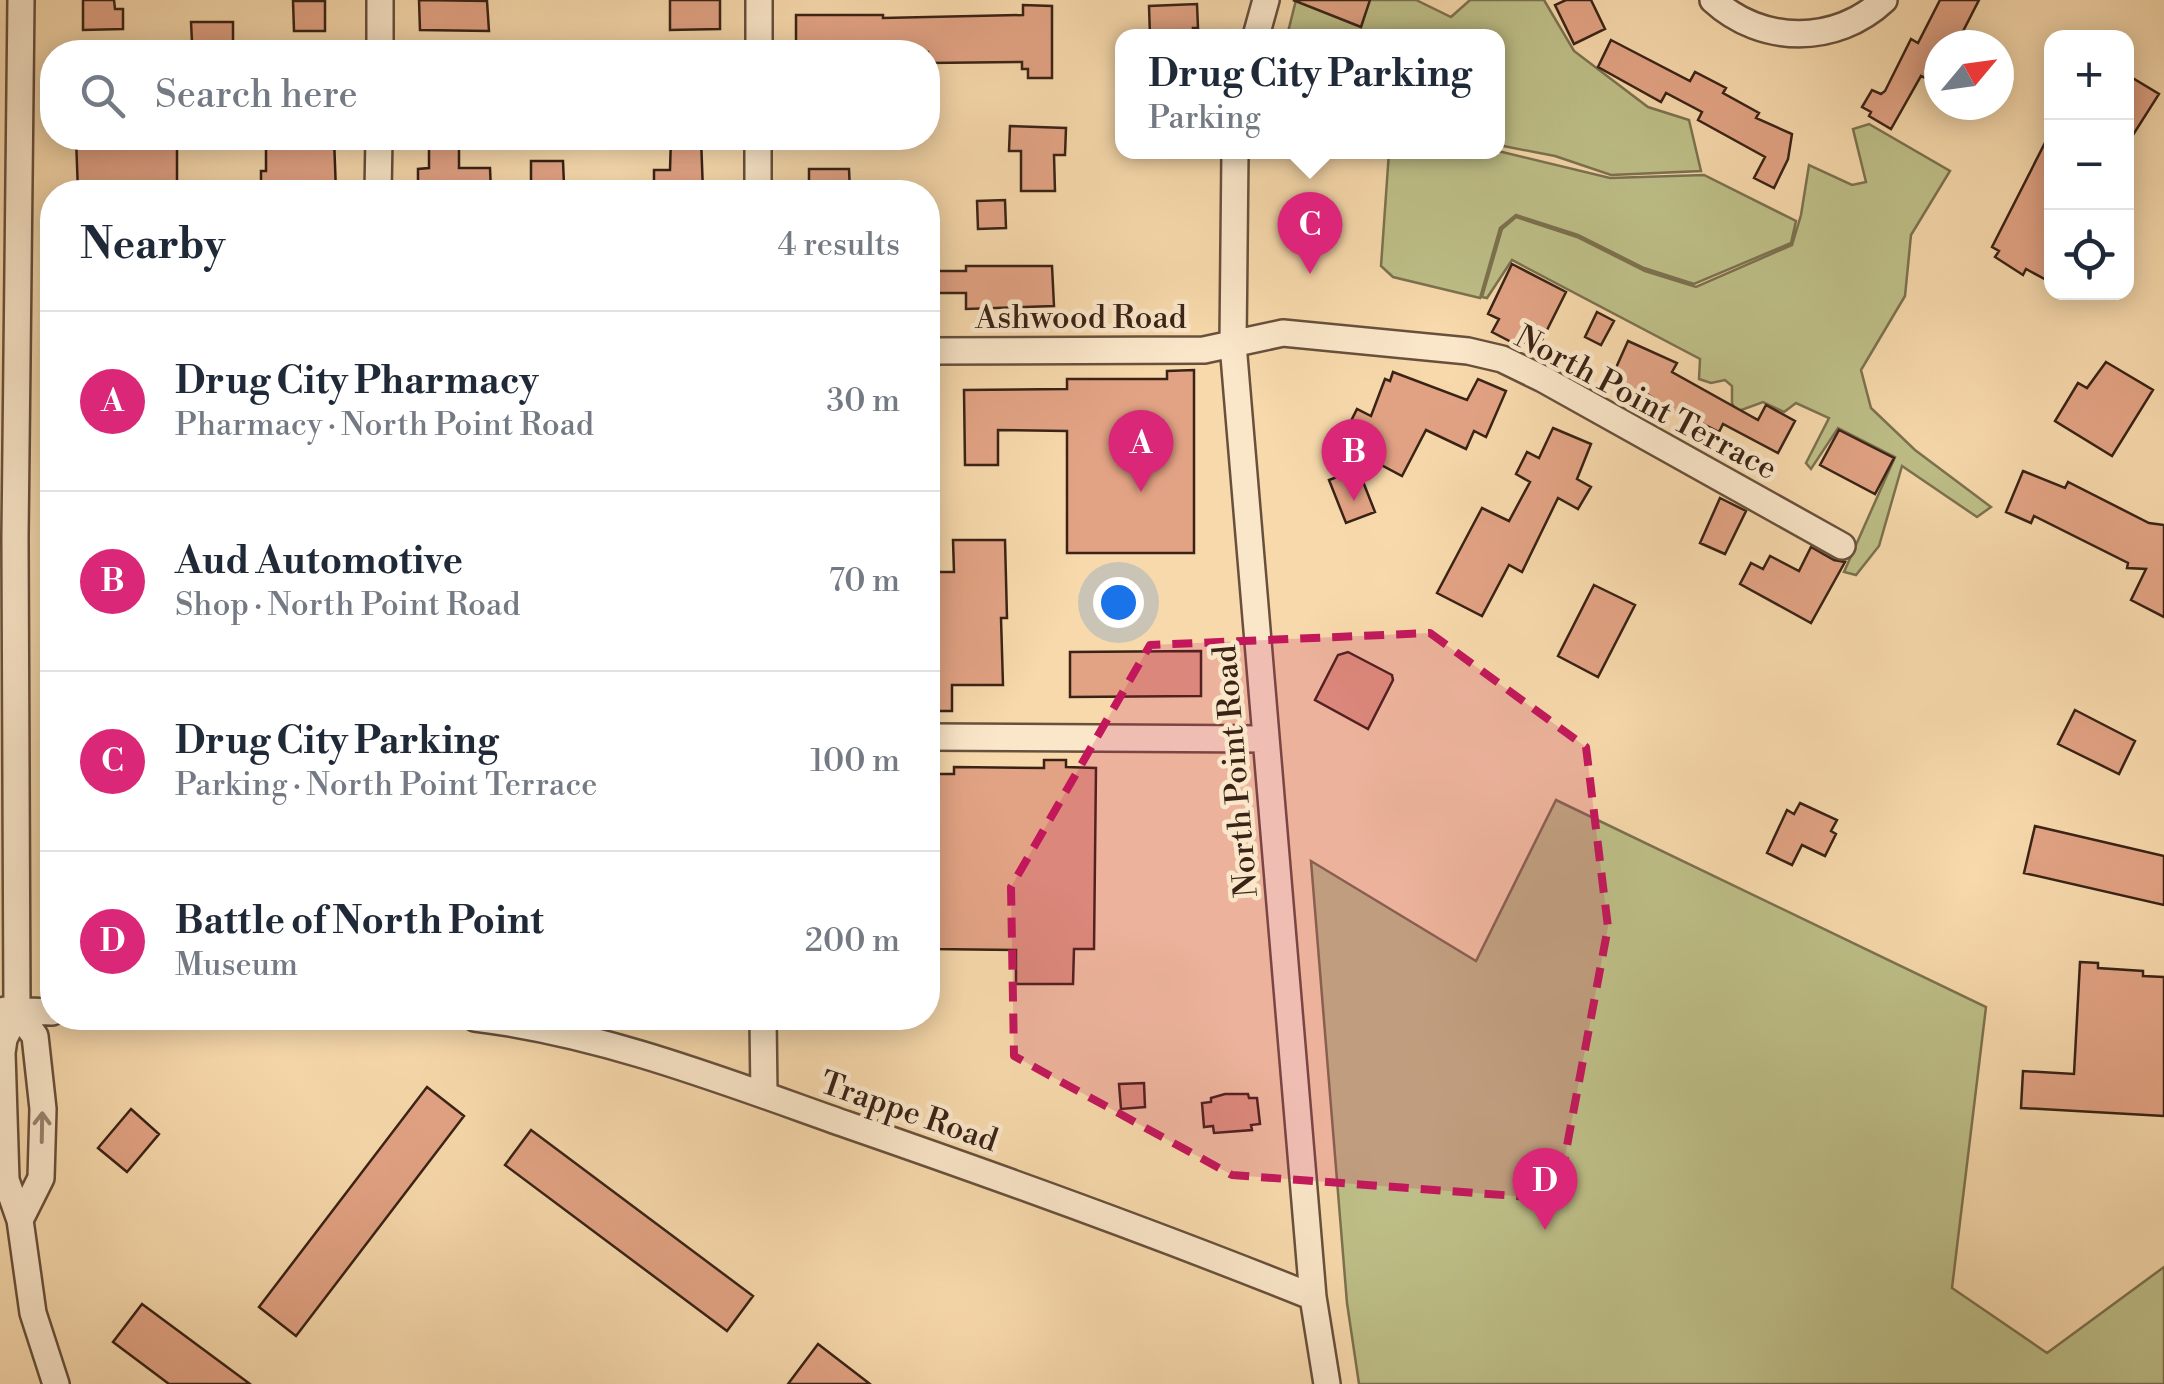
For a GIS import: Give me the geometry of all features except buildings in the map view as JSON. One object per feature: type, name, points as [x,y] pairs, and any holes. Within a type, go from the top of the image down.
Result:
[{"type":"street","points":[[21,0],[11,147],[8,1011],[2,1053],[6,1180],[20,1220],[33,1312],[56,1384]]},
{"type":"street","points":[[380,0],[380,40]]},
{"type":"street","points":[[759,0],[759,40]]},
{"type":"street","points":[[1258,29],[1266,0]]},
{"type":"street","points":[[1714,0],[1744,22],[1798,36],[1853,22],[1884,0]]},
{"type":"street","points":[[378,150],[378,180]]},
{"type":"street","points":[[758,150],[758,180]]},
{"type":"street","name":"North Point Road","points":[[1235,159],[1234,344],[1313,1296],[1327,1384]]},
{"type":"street","name":"North Point Terrace","points":[[1234,344],[1283,333],[1436,346],[1502,359],[1842,546]]},
{"type":"street","name":"Ashwood Road","points":[[940,351],[1204,350],[1234,344]]},
{"type":"street","points":[[940,737],[1266,739]]},
{"type":"street","points":[[8,1011],[40,1012]]},
{"type":"street","points":[[8,1011],[35,1036],[43,1109],[41,1178],[20,1220]]},
{"type":"street","name":"Trappe Road","points":[[551,1030],[608,1044],[764,1095],[1137,1226],[1313,1296]]},
{"type":"street","points":[[763,1030],[764,1095]]},
{"type":"highlighted area","points":[[1430,633],[1586,747],[1608,927],[1557,1199],[1232,1175],[1014,1056],[1011,887],[1150,645]]},
{"type":"green space","points":[[1296,0],[1416,0],[1451,17],[1470,0],[1544,0],[1574,51],[1648,107],[1689,120],[1701,171],[1611,175],[1555,156],[1505,146],[1505,29],[1289,29]]},
{"type":"green space","points":[[1869,124],[1950,171],[1911,235],[1905,296],[1861,370],[1871,408],[1915,450],[1991,507],[1977,517],[1902,466],[1879,546],[1856,575],[1844,572],[1895,457],[1838,428],[1811,469],[1806,463],[1829,418],[1796,403],[1784,412],[1763,402],[1736,412],[1732,386],[1725,380],[1711,383],[1699,379],[1700,359],[1512,260],[1487,298],[1482,297],[1502,229],[1516,217],[1577,237],[1645,271],[1696,287],[1792,245],[1809,165],[1852,185],[1866,182],[1853,129]]},
{"type":"green space","points":[[1505,153],[1610,178],[1704,175],[1796,221],[1791,243],[1694,284],[1644,268],[1578,235],[1516,215],[1500,228],[1480,298],[1393,277],[1381,266],[1389,159],[1505,159]]},
{"type":"green space","points":[[1556,800],[1986,1007],[1952,1288],[2047,1353],[2164,1267],[2164,1384],[1359,1384],[1347,1303],[1311,861],[1476,961]]},
{"type":"place","name":"Drug City Parking","points":[[1310,274]]},
{"type":"place","name":"Drug City Pharmacy","points":[[1141,492]]},
{"type":"place","name":"Aud Automotive","points":[[1354,501]]},
{"type":"place","name":"Battle of North Point","points":[[1545,1230]]}]
